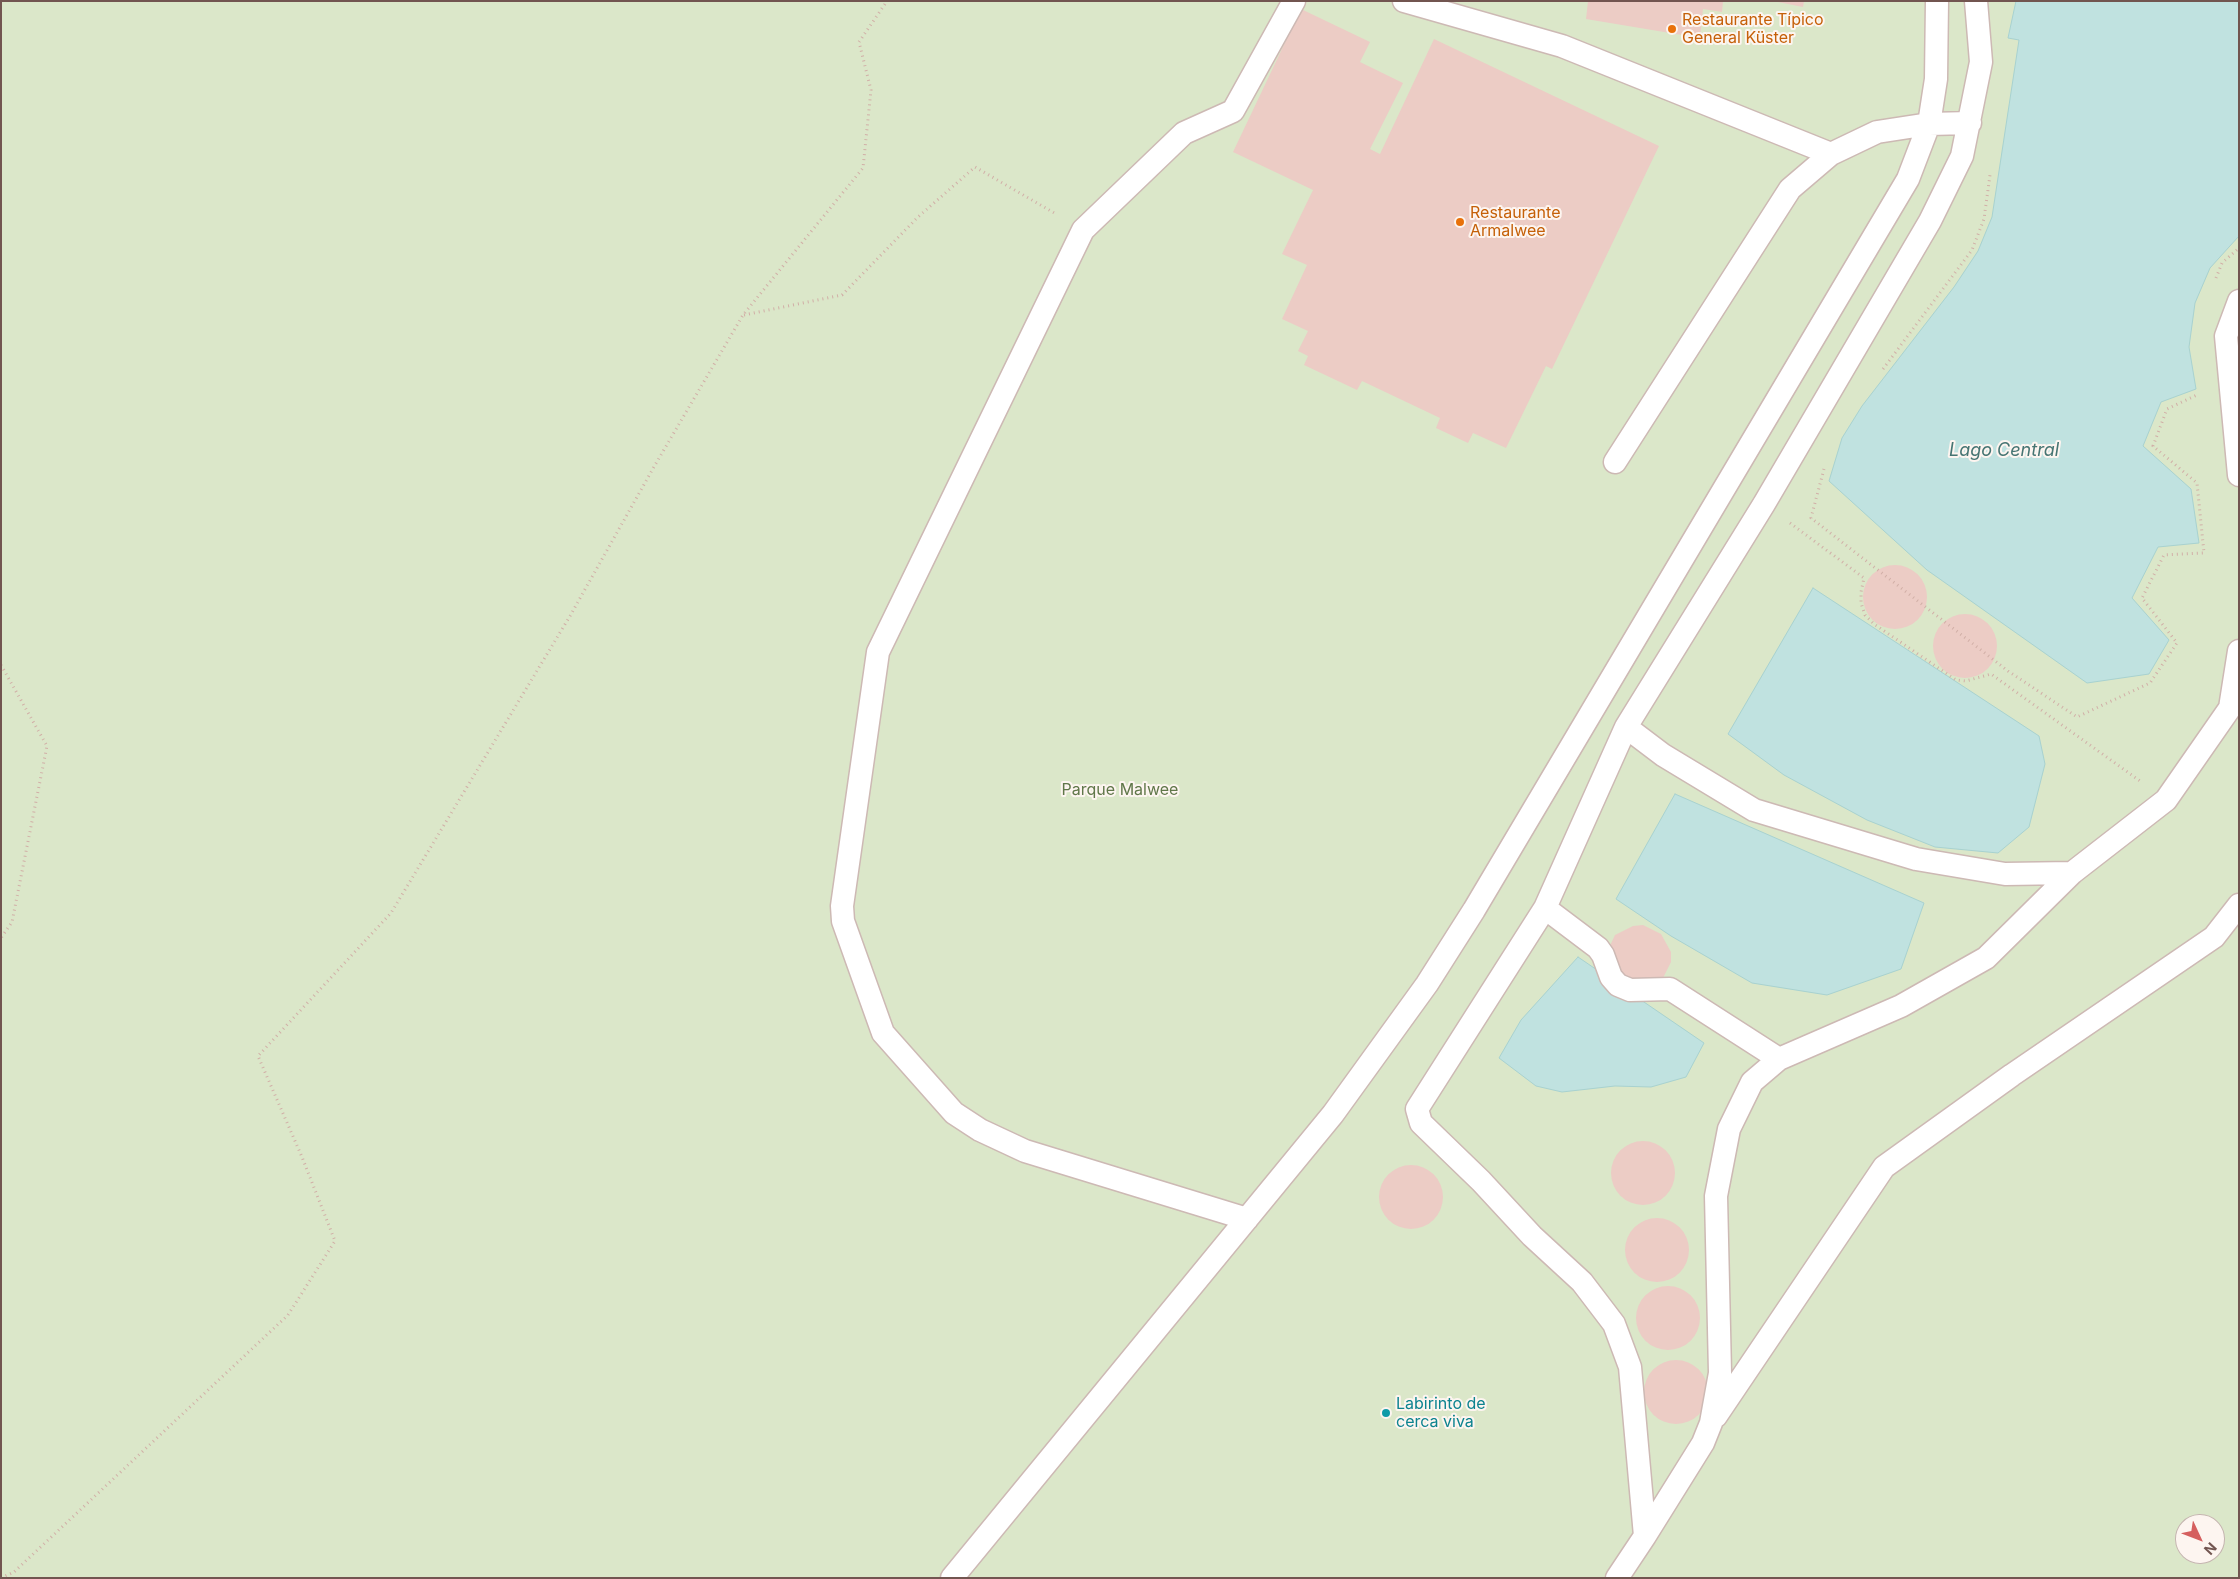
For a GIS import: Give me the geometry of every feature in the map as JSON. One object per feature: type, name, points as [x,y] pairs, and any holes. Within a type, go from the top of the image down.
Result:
[{"type":"lane","points":[[1247,1219],[1025,1151],[980,1130],[954,1113],[883,1033],[843,921],[842,906],[878,652],[1083,230],[1184,133],[1233,111],[1294,1]]},
{"type":"lane","points":[[1404,1],[1562,46],[1831,154]]},
{"type":"lane","points":[[952,1578],[1333,1114],[1382,1048],[1474,910],[1908,178],[1929,124],[1936,79],[1937,1]]},
{"type":"lane","points":[[1645,1536],[1630,1368],[1614,1324],[1582,1282],[1532,1236],[1481,1181],[1421,1123],[1417,1109],[1545,908],[1626,727],[1764,504],[1930,221],[1962,156],[1970,122],[1981,62],[1976,1]]},
{"type":"lane","points":[[1615,462],[1790,189],[1831,154],[1877,132],[1929,124],[1970,122]]},
{"type":"lane","points":[[2239,301],[2226,336],[2239,475]]},
{"type":"lane","points":[[1617,1578],[1703,1443],[1711,1423],[1720,1373],[1716,1196],[1729,1129],[1752,1082],[1779,1060],[1901,1006],[1986,958],[2072,872],[2166,800],[2230,708],[2239,651]]},
{"type":"lane","points":[[1626,727],[1663,754],[1754,810],[1916,859],[2005,874],[2072,872]]},
{"type":"lane","points":[[1711,1423],[1884,1167],[2012,1075],[2214,937],[2239,904]]},
{"type":"lane","points":[[1545,908],[1598,948],[1603,955],[1611,977],[1618,985],[1630,990],[1670,989],[1779,1060]]},
{"type":"path","points":[[1,1578],[14,1572],[288,1315],[335,1241],[302,1157],[258,1056],[391,913],[570,616],[655,465],[743,315],[862,168],[871,90],[859,42],[887,1]]},
{"type":"path","points":[[743,315],[842,295],[918,218],[975,167],[1083,230]]},
{"type":"path","points":[[1882,370],[1972,250],[1984,219],[1991,171]]},
{"type":"path","points":[[2216,279],[2222,263],[2239,248]]},
{"type":"path","points":[[1826,465],[1811,518],[2008,671],[2077,717],[2150,683],[2177,643],[2142,598],[2164,555],[2204,553],[2197,483],[2153,446],[2167,409],[2202,393]]},
{"type":"path","points":[[1764,504],[1864,578],[1861,603],[1865,615],[1874,624],[1956,680],[1966,681],[1991,674],[2166,800]]},
{"type":"path","points":[[1,665],[47,746],[12,922],[1,938]]},
{"type":"green space","name":"Parque Malwee","points":[[1,1],[2239,1],[2239,1578],[1,1578]]},
{"type":"water","name":"Lago Central","points":[[2016,1],[2239,1],[2239,236],[2210,268],[2195,303],[2189,347],[2196,389],[2161,402],[2143,446],[2191,489],[2199,543],[2158,547],[2132,598],[2169,640],[2149,674],[2087,683],[1927,570],[1829,481],[1842,438],[1862,406],[1954,287],[1978,251],[1992,217],[2019,40],[2008,38]]},
{"type":"water","points":[[1813,588],[2039,736],[2045,764],[2029,827],[1998,853],[1935,847],[1867,820],[1784,775],[1728,734]]},
{"type":"water","points":[[1675,794],[1924,903],[1901,969],[1827,995],[1752,983],[1671,936],[1616,899]]},
{"type":"water","points":[[1578,957],[1704,1043],[1686,1077],[1651,1087],[1615,1086],[1562,1092],[1536,1086],[1499,1058],[1521,1020]]},
{"type":"building","name":"Restaurante Típico General Küster","points":[[1588,1],[1723,1],[1722,12],[1703,9],[1700,38],[1586,19]]},
{"type":"building","name":"Restaurante Típico General Küster","points":[[1773,1],[1804,1],[1803,7]]},
{"type":"building","name":"Restaurante Armalwee","points":[[1301,9],[1370,42],[1360,62],[1403,83],[1370,149],[1380,154],[1434,39],[1659,146],[1552,369],[1546,366],[1506,448],[1473,433],[1468,443],[1436,428],[1440,418],[1362,381],[1357,390],[1304,365],[1308,356],[1298,351],[1308,331],[1282,319],[1307,265],[1282,254],[1313,190],[1233,152]]},
{"type":"building","points":[[1889,565],[1901,565],[1918,574],[1925,585],[1927,597],[1925,609],[1918,620],[1901,629],[1889,629],[1877,624],[1868,615],[1863,603],[1863,591],[1868,579],[1877,570]]},
{"type":"building","points":[[1959,614],[1971,614],[1988,623],[1995,634],[1997,646],[1995,658],[1988,669],[1971,678],[1959,678],[1947,673],[1938,664],[1933,652],[1933,640],[1938,628],[1947,619]]},
{"type":"building","points":[[1643,925],[1661,934],[1671,952],[1671,962],[1661,982],[1629,989],[1606,954],[1615,935],[1633,926]]},
{"type":"building","points":[[1637,1141],[1649,1141],[1666,1150],[1673,1161],[1675,1173],[1673,1185],[1666,1196],[1649,1205],[1637,1205],[1625,1200],[1616,1191],[1611,1179],[1611,1167],[1616,1155],[1625,1146]]},
{"type":"building","points":[[1405,1165],[1417,1165],[1434,1174],[1441,1185],[1443,1197],[1441,1209],[1434,1220],[1417,1229],[1405,1229],[1393,1224],[1384,1215],[1379,1203],[1379,1191],[1384,1179],[1393,1170]]},
{"type":"building","points":[[1651,1218],[1663,1218],[1680,1227],[1687,1238],[1689,1250],[1687,1262],[1680,1273],[1663,1282],[1651,1282],[1639,1277],[1630,1268],[1625,1256],[1625,1244],[1630,1232],[1639,1223]]},
{"type":"building","points":[[1662,1286],[1674,1286],[1691,1295],[1698,1306],[1700,1318],[1698,1330],[1691,1341],[1674,1350],[1662,1350],[1650,1345],[1641,1336],[1636,1324],[1636,1312],[1641,1300],[1650,1291]]},
{"type":"building","points":[[1670,1360],[1682,1360],[1699,1369],[1706,1380],[1708,1392],[1706,1404],[1699,1415],[1682,1424],[1670,1424],[1658,1419],[1649,1410],[1644,1398],[1644,1386],[1649,1374],[1658,1365]]},
{"type":"place","name":"Restaurante Típico General Küster","points":[[1672,29]]},
{"type":"place","name":"Restaurante Armalwee","points":[[1460,222]]},
{"type":"place","name":"Labirinto de cerca viva","points":[[1386,1413]]}]
